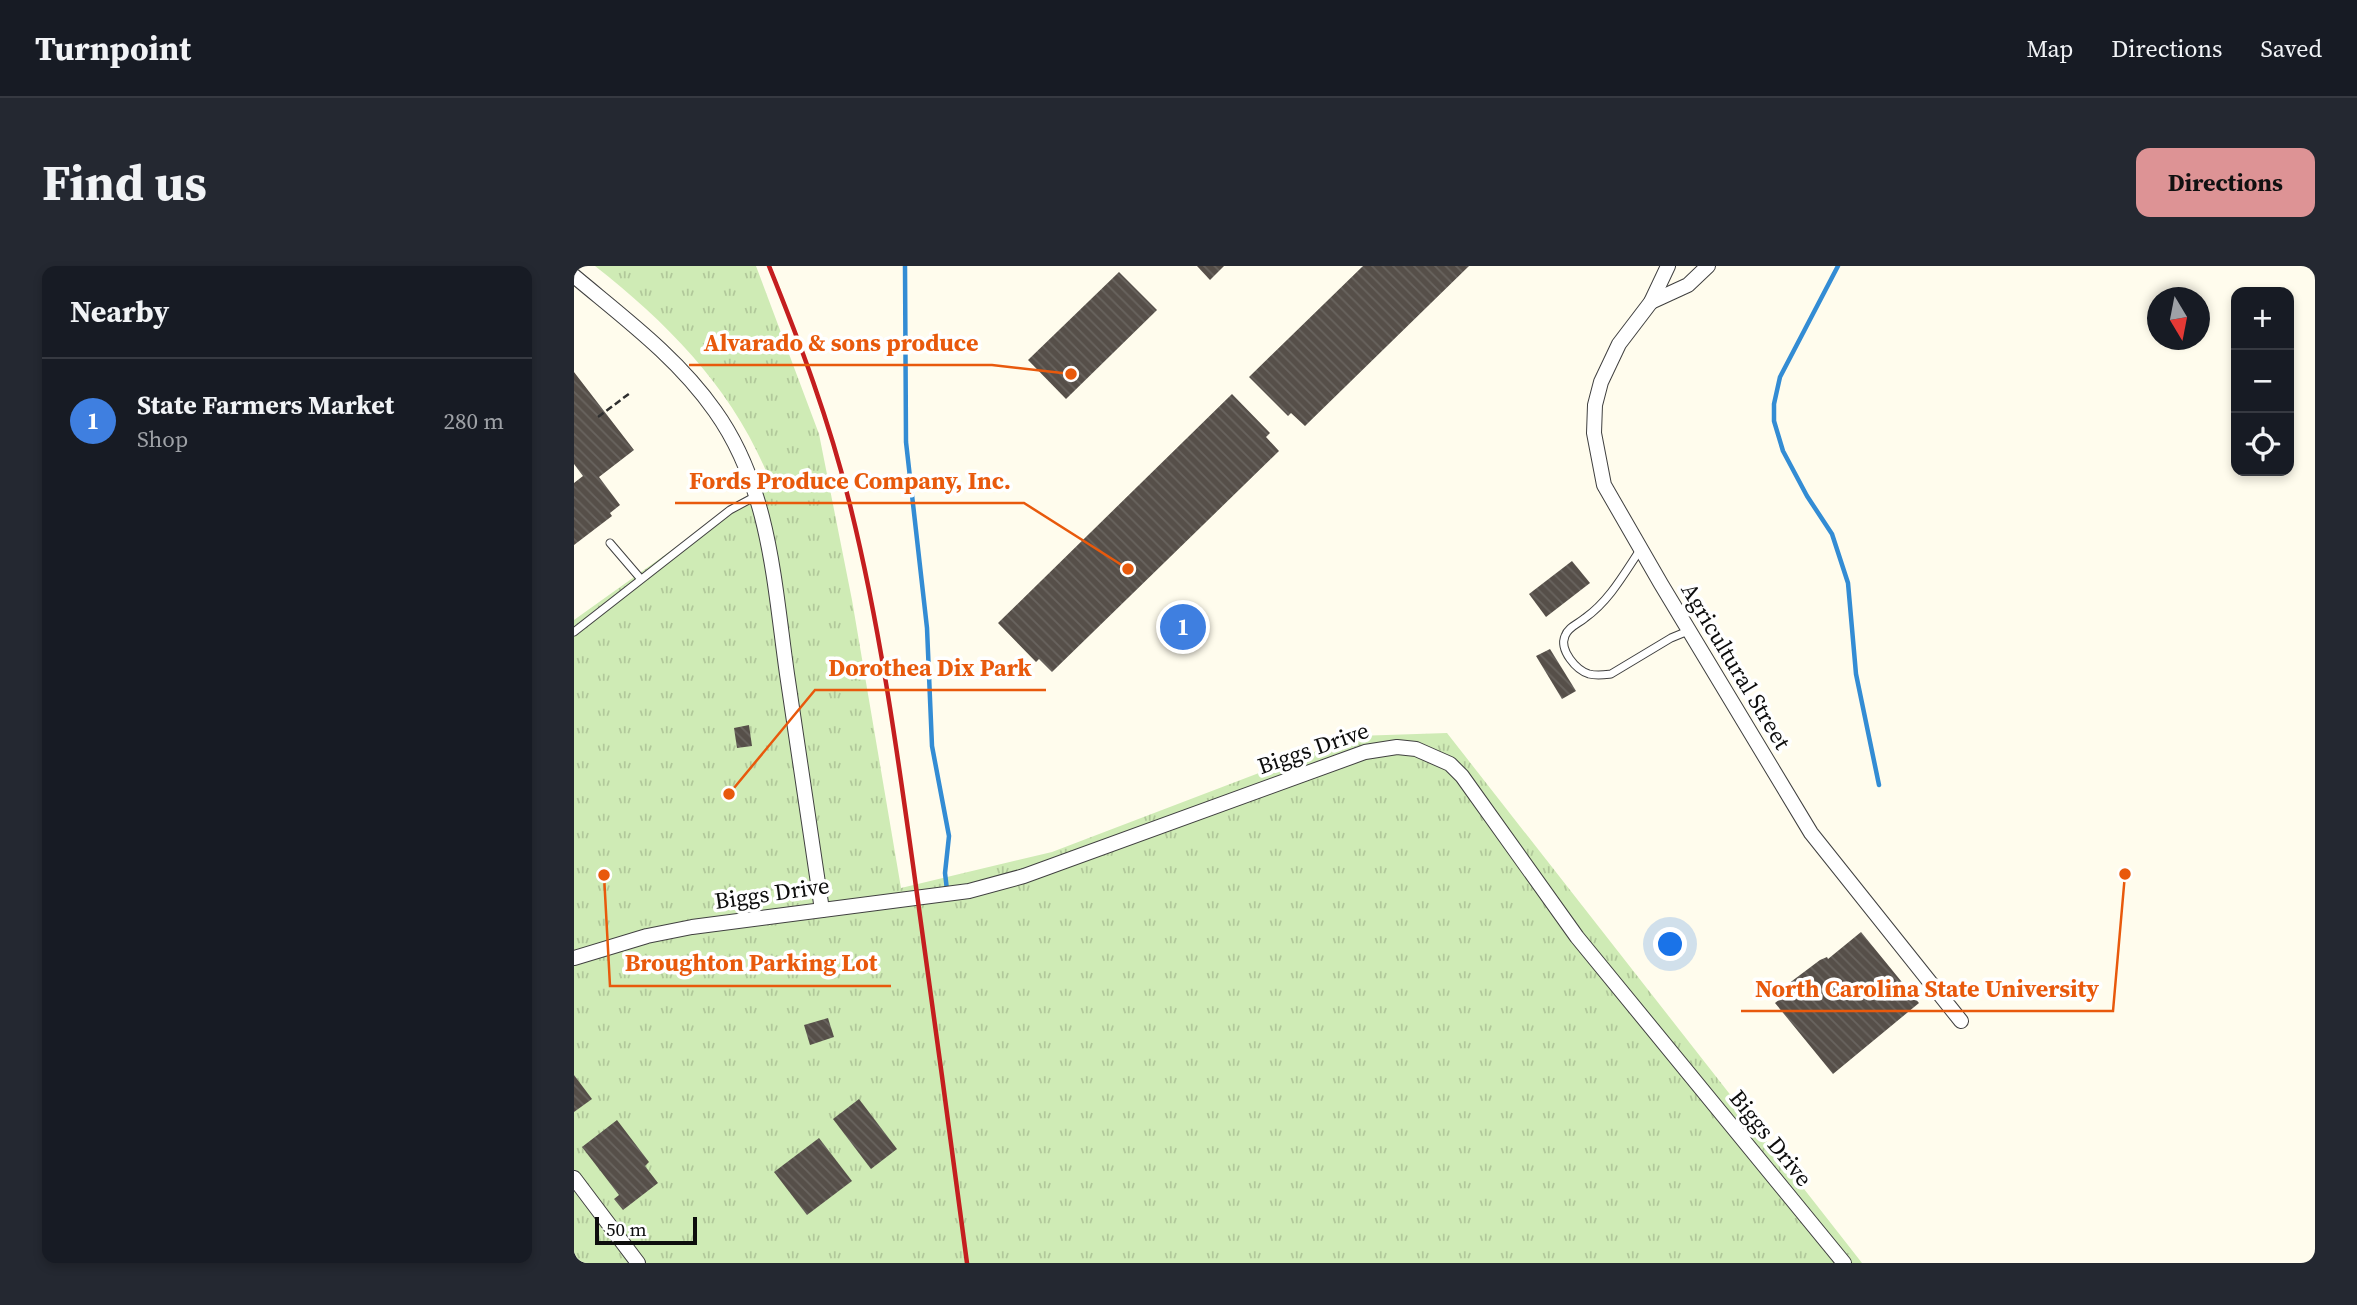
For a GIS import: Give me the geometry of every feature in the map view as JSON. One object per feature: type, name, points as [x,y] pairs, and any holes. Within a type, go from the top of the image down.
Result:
[{"type":"street","name":"Agricultural Street","points":[[1668,266],[1651,302],[1619,344],[1601,382],[1594,433],[1604,485],[1688,631],[1811,833],[1961,1021]]},
{"type":"street","points":[[1668,266],[1688,285]]},
{"type":"street","name":"Agricultural Street","points":[[1651,302],[1688,285],[1708,266]]},
{"type":"street","points":[[574,276],[670,357],[695,385],[732,439],[757,496],[772,562],[822,909]]},
{"type":"street","name":"Biggs Drive","points":[[574,958],[647,936],[681,929],[969,891],[996,884],[1365,752],[1397,747],[1416,749],[1450,764],[1473,789],[1577,937],[1844,1263]]},
{"type":"street","points":[[574,1178],[638,1263]]},
{"type":"lane","points":[[574,632],[730,510],[757,496]]},
{"type":"lane","points":[[610,543],[640,578]]},
{"type":"lane","points":[[1641,550],[1605,601],[1570,628],[1564,638],[1564,647],[1569,657],[1578,669],[1588,674],[1611,674],[1671,638],[1688,631]]},
{"type":"path","points":[[598,417],[630,393]]},
{"type":"green space","points":[[595,266],[756,266],[819,434],[852,600],[901,888],[1052,852],[1356,736],[1447,733],[1862,1263],[574,1263],[574,620],[746,497],[771,483],[739,419],[698,362],[650,312]]},
{"type":"building","points":[[1197,266],[1224,266],[1210,280]]},
{"type":"building","points":[[1363,266],[1469,266],[1305,426],[1291,413],[1288,416],[1249,377]]},
{"type":"building","points":[[1119,272],[1157,310],[1066,399],[1028,360]]},
{"type":"building","points":[[574,372],[634,450],[599,477],[620,505],[610,513],[612,516],[574,545],[574,483],[583,476],[574,464]]},
{"type":"building","points":[[1232,394],[1270,433],[1266,437],[1279,451],[1052,672],[1039,659],[1036,662],[998,623]]},
{"type":"building","points":[[1572,561],[1590,583],[1546,617],[1529,594]]},
{"type":"building","points":[[1550,649],[1576,691],[1562,699],[1536,656]]},
{"type":"building","points":[[749,725],[752,746],[737,748],[734,728]]},
{"type":"building","points":[[1861,932],[1919,1003],[1833,1074],[1775,1003],[1791,990],[1788,984],[1820,960],[1827,957],[1828,959]]},
{"type":"building","points":[[828,1018],[834,1037],[810,1045],[804,1025]]},
{"type":"building","points":[[574,1075],[592,1099],[574,1112]]},
{"type":"building","points":[[859,1099],[897,1149],[871,1169],[833,1119]]},
{"type":"building","points":[[617,1120],[649,1162],[645,1166],[658,1183],[623,1210],[614,1199],[619,1195],[582,1147]]},
{"type":"building","points":[[819,1138],[852,1181],[807,1215],[774,1172]]},
{"type":"waterway","points":[[905,266],[906,442],[927,628],[932,746],[949,836],[945,873],[947,890]]},
{"type":"waterway","points":[[1838,266],[1780,377],[1774,404],[1774,421],[1783,451],[1807,496],[1832,534],[1848,583],[1856,674],[1879,785]]},
{"type":"railway","points":[[769,266],[823,411],[849,501],[869,591],[900,774],[967,1263]]},
{"type":"place","name":"Alvarado & sons produce","points":[[1071,374]]},
{"type":"place","name":"Fords Produce Company, Inc.","points":[[1128,569]]},
{"type":"place","name":"State Farmers Market","points":[[1183,627]]},
{"type":"place","name":"Dorothea Dix Park","points":[[729,794]]},
{"type":"place","name":"North Carolina State University","points":[[2125,874]]},
{"type":"place","name":"Broughton Parking Lot","points":[[604,875]]}]
